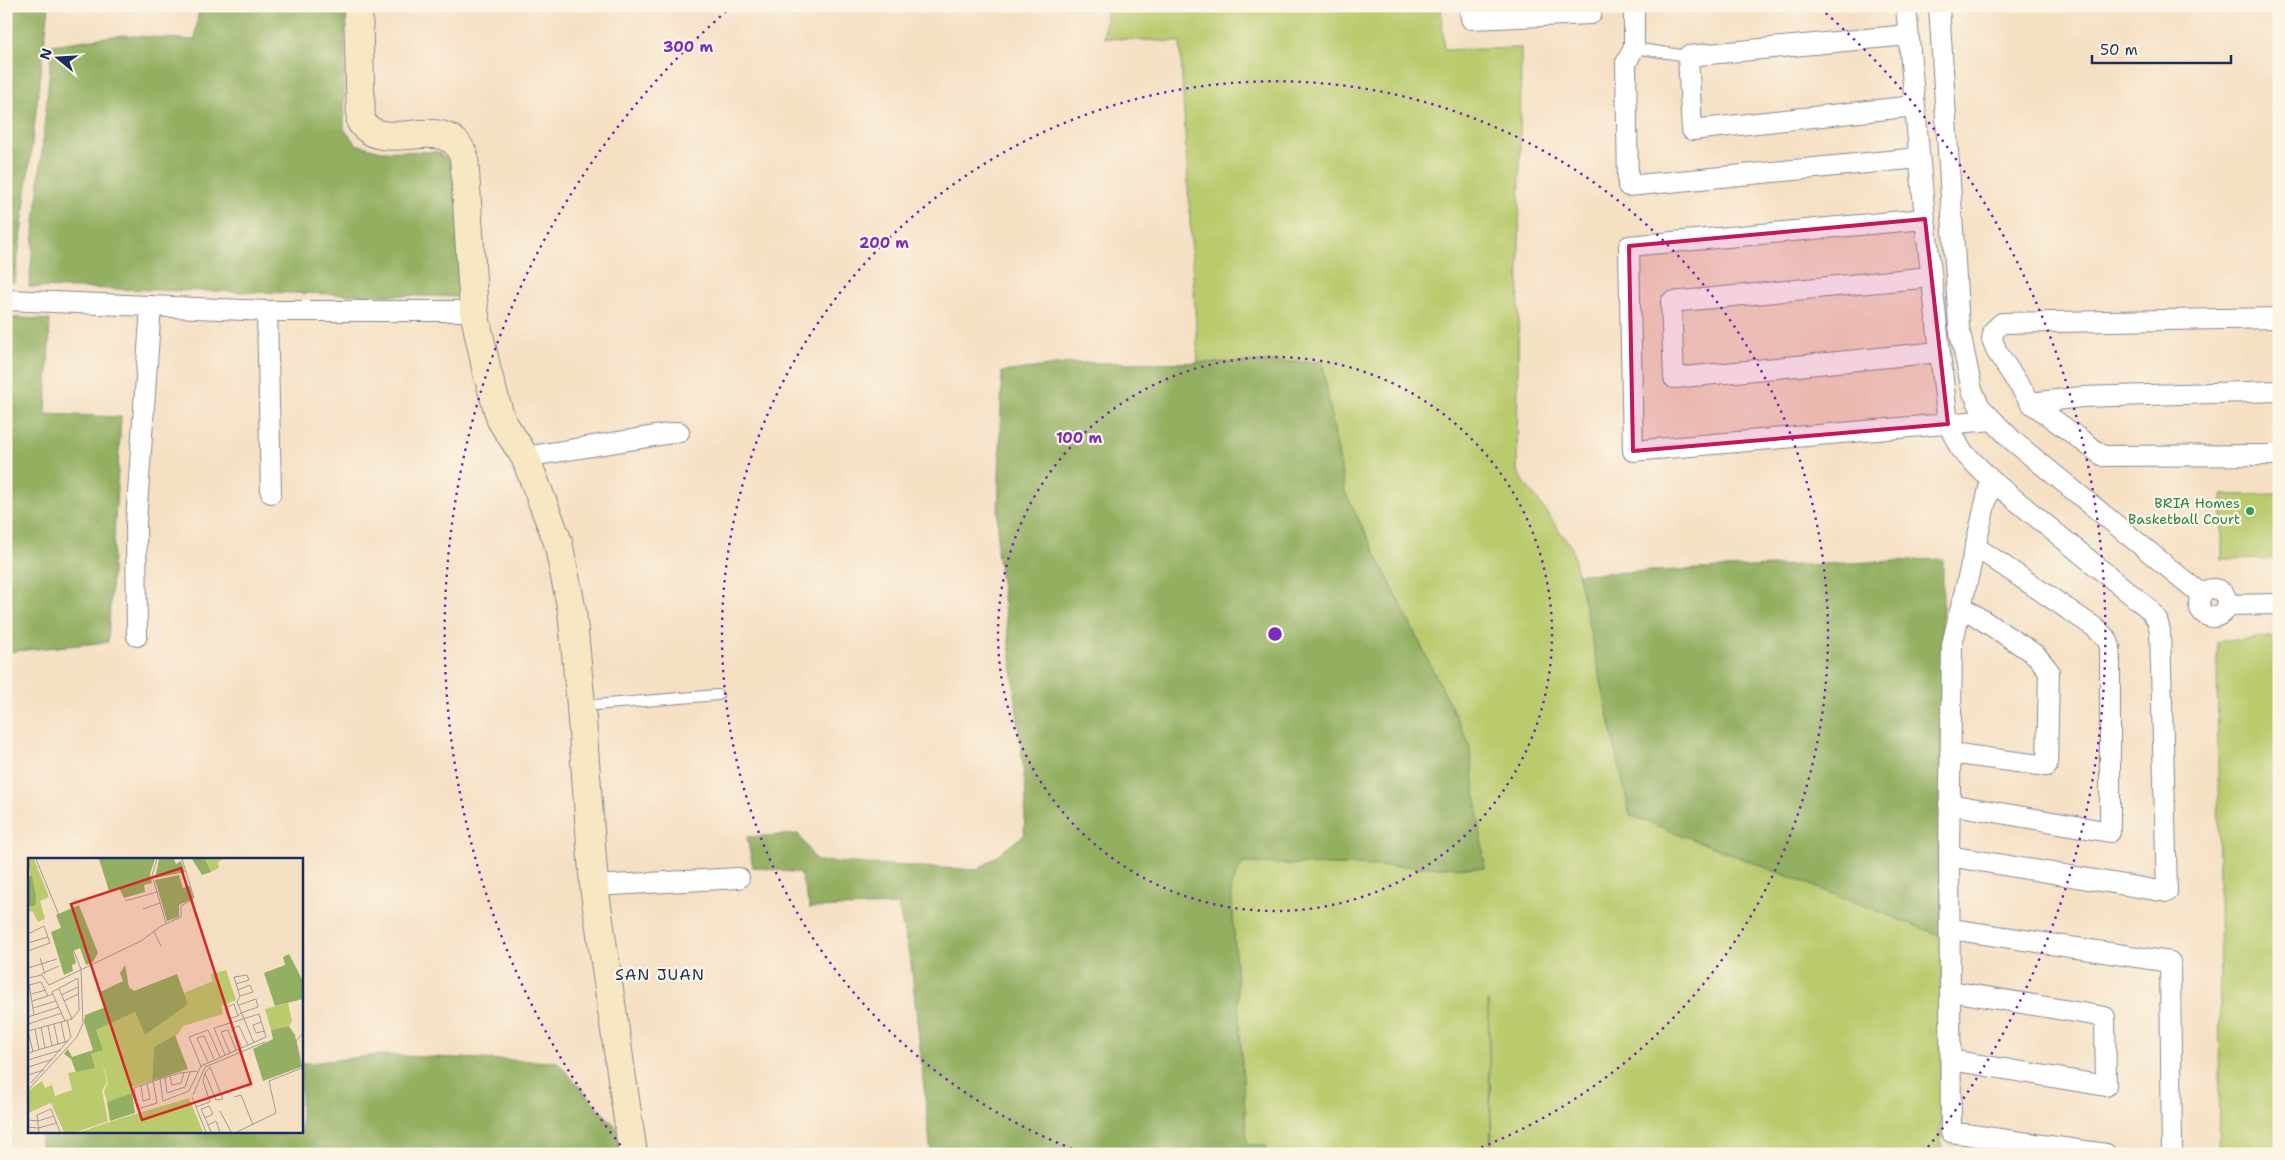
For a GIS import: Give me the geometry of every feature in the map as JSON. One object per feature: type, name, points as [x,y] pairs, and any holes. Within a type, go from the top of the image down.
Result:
[{"type":"street","points":[[358,6],[361,122],[367,130],[377,135],[442,135],[456,142],[464,156],[474,311],[487,372],[501,420],[524,457],[558,542],[572,611],[582,706],[594,886],[633,1154]]},
{"type":"street","points":[[1470,6],[1471,19],[1591,14],[1591,6]]},
{"type":"street","points":[[1634,6],[1634,48],[1626,63],[1628,186],[1919,158]]},
{"type":"street","points":[[1906,6],[1925,219],[1948,424],[1961,450],[1991,480],[2136,598],[2158,620],[2160,631],[2167,892],[1949,856]]},
{"type":"street","points":[[1939,6],[1959,327],[1972,390],[1980,407],[2014,442],[2202,595],[2209,590],[2218,590],[2225,596],[2226,605],[2279,604]]},
{"type":"street","points":[[1908,35],[1688,56],[1692,130],[1915,106]]},
{"type":"street","points":[[1925,219],[1629,246],[1633,451],[1992,420]]},
{"type":"street","points":[[1932,277],[1671,302],[1674,378],[1940,352]]},
{"type":"street","points":[[6,300],[267,311],[474,311]]},
{"type":"street","points":[[138,636],[136,522],[151,306]]},
{"type":"street","points":[[267,311],[271,493]]},
{"type":"street","points":[[2279,318],[2002,324],[1994,330],[1992,339],[1997,352],[2031,403],[2103,456],[2279,455]]},
{"type":"street","points":[[2031,403],[2082,397],[2279,391]]},
{"type":"street","points":[[524,457],[679,432]]},
{"type":"street","points":[[1991,480],[1952,645],[1949,856],[1951,1132],[2106,1154]]},
{"type":"street","points":[[1950,804],[2110,832],[2110,646],[2107,639],[2094,627],[1976,547]]},
{"type":"street","points":[[1950,753],[2047,766],[2049,671],[2036,655],[1961,606]]},
{"type":"street","points":[[594,886],[739,878]]},
{"type":"street","points":[[1950,929],[2170,962],[2172,1154]]},
{"type":"street","points":[[1951,991],[2105,1017],[2106,1086],[1951,1060]]},
{"type":"lane","points":[[1634,48],[1688,56]]},
{"type":"lane","points":[[582,706],[718,695]]},
{"type":"highlighted area","points":[[1925,219],[1948,424],[1633,451],[1629,246]]},
{"type":"green space","points":[[6,6],[49,6],[15,282],[6,282]]},
{"type":"green space","points":[[199,6],[346,6],[344,129],[356,144],[381,151],[438,152],[462,170],[464,297],[29,287],[52,45],[121,35],[195,40]]},
{"type":"green space","points":[[1107,6],[1441,6],[1444,50],[1521,48],[1517,472],[1572,548],[1630,815],[1942,936],[1941,1154],[1492,1154],[1488,1000],[1491,1154],[1266,1154],[1265,1145],[1247,1145],[1231,885],[1242,863],[1485,868],[1469,743],[1345,492],[1322,362],[1198,363],[1180,42],[1104,38]]},
{"type":"green space","points":[[6,317],[50,320],[46,414],[121,417],[108,642],[6,652]]},
{"type":"green space","points":[[1322,362],[1345,492],[1469,743],[1485,868],[1242,863],[1231,885],[1247,1145],[1265,1145],[1266,1154],[1099,1154],[1099,1149],[996,1154],[931,1154],[911,963],[898,905],[810,908],[800,873],[753,867],[747,837],[798,834],[816,861],[978,870],[1024,835],[1026,795],[997,551],[1002,372],[1071,363]]},
{"type":"green space","name":"BRIA Homes Basketball Court","points":[[2279,494],[2279,558],[2222,559],[2222,495]]},
{"type":"green space","points":[[1943,559],[1942,936],[1630,815],[1578,574]]},
{"type":"green space","points":[[2279,636],[2279,1154],[2218,1154],[2220,1006],[2217,642]]},
{"type":"green space","points":[[379,1055],[557,1062],[623,1135],[625,1154],[42,1154],[40,1132],[302,1132],[302,1064]]},
{"type":"place","name":"BRIA Homes Basketball Court","points":[[2250,511]]},
{"type":"district","name":"SAN JUAN","points":[[660,974]]}]
